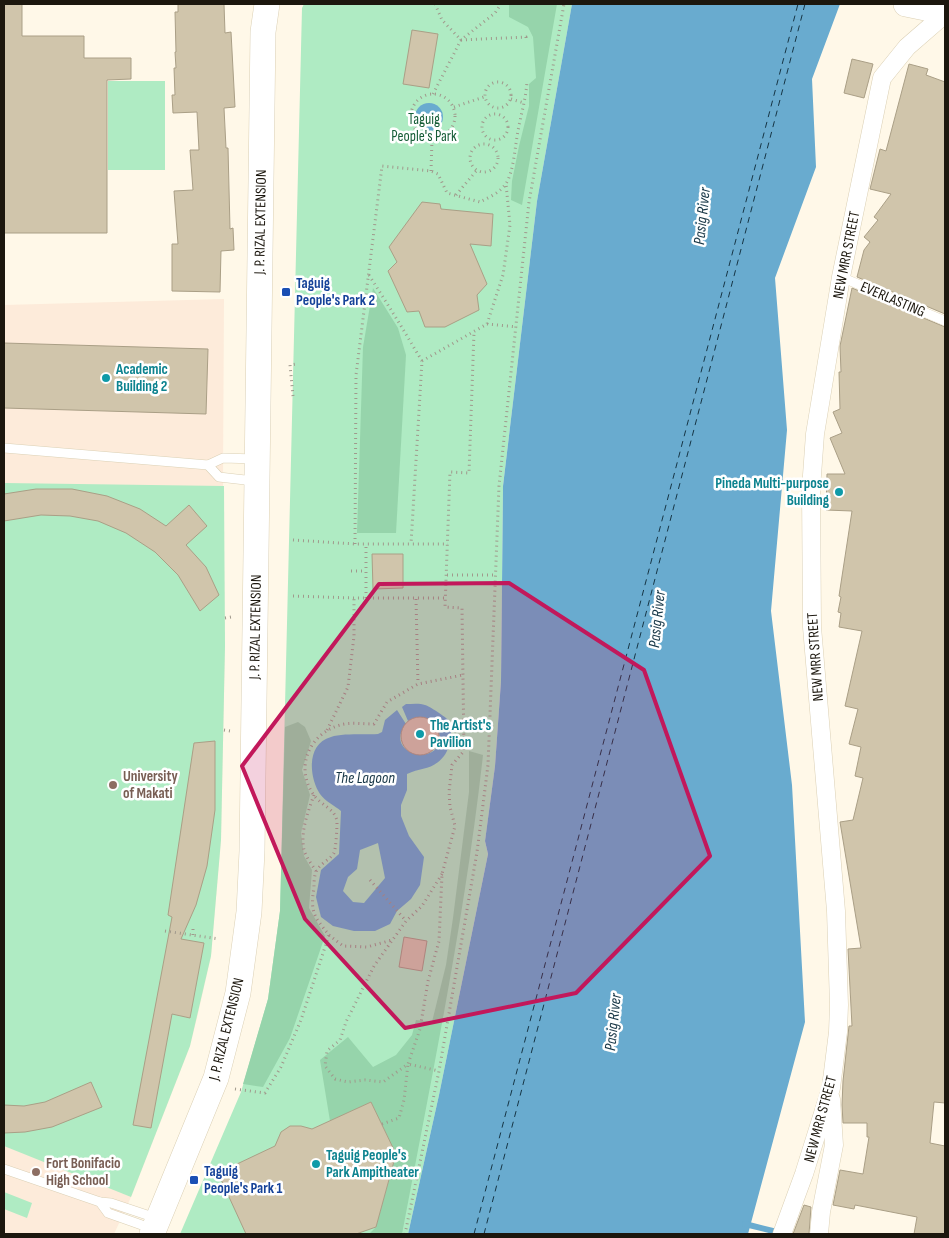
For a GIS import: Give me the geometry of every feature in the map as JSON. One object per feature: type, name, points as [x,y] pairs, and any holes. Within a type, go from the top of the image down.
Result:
[{"type":"main road","name":"J. P. RIZAL EXTENSION","points":[[155,1228],[216,1078],[238,993],[249,912],[252,851],[263,32],[267,4]]},
{"type":"main road","points":[[906,4],[944,15]]},
{"type":"street","name":"NEW MRR STREET","points":[[782,1234],[804,1174],[831,1088],[838,1032],[839,978],[836,911],[812,627],[811,515],[812,462],[815,434],[841,277],[882,78],[907,47],[944,15]]},
{"type":"street","points":[[819,1234],[821,1212],[834,1145],[831,1088]]},
{"type":"lane","name":"EVERLASTING","points":[[841,277],[945,321]]},
{"type":"lane","points":[[4,448],[208,465],[223,458],[256,470]]},
{"type":"lane","points":[[208,465],[219,477],[256,470]]},
{"type":"lane","points":[[4,1168],[100,1202],[111,1203],[155,1228]]},
{"type":"path","points":[[435,4],[442,20],[461,40],[526,37],[526,42]]},
{"type":"path","points":[[433,94],[461,40],[495,13],[501,4]]},
{"type":"path","points":[[405,1234],[439,1071],[476,852],[488,765],[499,486],[529,202],[564,4]]},
{"type":"path","points":[[487,324],[503,274],[510,225],[506,184],[514,158],[525,104],[527,81]]},
{"type":"path","points":[[499,82],[504,83],[510,90],[511,99],[506,106],[498,109],[487,103],[484,97],[487,87],[490,84],[499,82]]},
{"type":"path","points":[[426,95],[440,95],[447,99],[454,107],[456,119],[454,126],[443,137],[432,139],[422,136],[416,131],[411,118],[415,104],[426,95]]},
{"type":"path","points":[[454,107],[484,97]]},
{"type":"path","points":[[511,99],[525,104]]},
{"type":"path","points":[[494,108],[494,114]]},
{"type":"path","points":[[494,114],[503,116],[508,127],[503,138],[491,140],[484,134],[482,125],[486,118],[494,114]]},
{"type":"path","points":[[431,171],[432,139]]},
{"type":"path","points":[[490,144],[491,140]]},
{"type":"path","points":[[479,144],[490,144],[498,154],[498,163],[492,170],[487,172],[477,170],[470,160],[472,151],[479,144]]},
{"type":"path","points":[[354,544],[356,375],[382,166],[431,171],[438,174],[447,193],[480,202],[495,194],[506,184]]},
{"type":"path","points":[[456,195],[477,170]]},
{"type":"path","points":[[369,275],[422,361],[411,544]]},
{"type":"path","points":[[422,361],[487,324],[517,328]]},
{"type":"path","points":[[382,1124],[400,1118],[408,1064],[420,1030],[428,981],[439,941],[442,874],[455,826],[450,807],[449,792],[452,765],[464,751],[462,608],[445,608],[450,472],[469,473],[474,332]]},
{"type":"path","points":[[293,396],[290,365],[296,364]]},
{"type":"path","points":[[293,540],[354,544],[448,544]]},
{"type":"path","points":[[366,543],[366,598]]},
{"type":"path","points":[[351,571],[366,571]]},
{"type":"path","points":[[447,575],[493,575]]},
{"type":"path","points":[[293,596],[446,598]]},
{"type":"path","points":[[327,730],[348,687],[354,636],[354,598]]},
{"type":"path","points":[[416,599],[418,684]]},
{"type":"path","points":[[225,618],[231,617]]},
{"type":"path","points":[[392,940],[367,947],[343,946],[329,935],[314,916],[311,903],[316,871],[334,853],[337,823],[336,815],[314,795],[307,782],[306,761],[313,741],[327,730],[341,724],[374,724],[387,702],[418,684],[463,674]]},
{"type":"path","points":[[224,730],[230,731]]},
{"type":"path","points":[[314,795],[306,816],[303,834],[304,851],[316,871]]},
{"type":"path","points":[[439,1071],[408,1064],[383,1082],[365,1080],[348,1082],[335,1079],[325,1066],[328,1051],[340,1040],[346,1022],[374,966],[406,921],[422,906],[442,874]]},
{"type":"path","points":[[370,880],[406,921]]},
{"type":"path","points":[[193,926],[193,935]]},
{"type":"path","points":[[166,931],[219,939]]},
{"type":"path","points":[[235,1089],[265,1093],[281,1067],[301,1020],[329,935]]},
{"type":"highlighted area","points":[[509,583],[644,670],[710,856],[576,993],[405,1028],[305,919],[242,766],[379,584]]},
{"type":"shaded area","name":"University of Makati","points":[[224,299],[223,479],[225,646],[221,840],[211,956],[197,1018],[190,1046],[131,1197],[114,1234],[4,1234],[4,305]]},
{"type":"green space","name":"Taguig People's Park","points":[[304,4],[572,4],[537,201],[503,486],[501,681],[495,766],[485,841],[488,854],[439,1095],[408,1234],[180,1234],[241,1092],[268,999],[280,911],[302,8]]},
{"type":"green space","points":[[509,4],[557,4],[522,205],[511,200],[512,181],[529,106],[529,84],[536,78],[533,37],[528,27],[509,17]]},
{"type":"green space","points":[[108,81],[165,81],[165,170],[108,170]]},
{"type":"green space","points":[[373,288],[398,328],[406,355],[396,533],[357,533],[363,347]]},
{"type":"green space","name":"University of Makati","points":[[4,483],[224,486],[225,646],[221,840],[211,956],[190,1046],[131,1197],[4,1146]]},
{"type":"green space","points":[[298,722],[305,727],[311,741],[302,770],[310,795],[301,833],[304,856],[312,870],[309,908],[325,936],[290,1038],[263,1087],[243,1084],[268,999],[280,911],[285,727]]},
{"type":"green space","points":[[469,751],[483,755],[476,816],[447,996],[402,1234],[369,1234],[376,1227],[396,1154],[371,1102],[330,1121],[320,1060],[348,1037],[373,1067],[396,1055],[412,1035],[416,1020],[432,1022],[446,965],[453,918],[469,792]]},
{"type":"green space","points":[[4,1192],[32,1203],[27,1218],[4,1209]]},
{"type":"water","name":"Pasig River","points":[[572,4],[840,4],[812,79],[816,167],[775,278],[787,430],[771,611],[792,785],[805,1022],[748,1234],[408,1234],[439,1095],[488,854],[485,841],[495,766],[501,681],[503,486],[537,201]]},
{"type":"water","points":[[429,103],[439,107],[443,117],[439,127],[429,131],[419,127],[415,117],[419,107]]},
{"type":"water","name":"The Lagoon","points":[[406,704],[427,706],[447,719],[451,728],[448,749],[440,761],[407,774],[407,790],[401,805],[401,816],[409,836],[424,857],[420,885],[411,899],[397,911],[390,924],[375,931],[354,931],[333,926],[321,917],[316,897],[321,870],[339,854],[341,811],[322,797],[316,787],[312,770],[314,754],[317,746],[331,737],[378,734],[382,732],[385,720],[397,710],[406,724],[401,735],[402,744],[407,750],[416,754],[425,754],[433,751],[439,744],[439,732],[435,723],[423,718],[408,721],[402,707]],"holes":[[[378,843],[385,878],[364,903],[353,902],[343,891],[348,877],[357,869],[360,850]]]},
{"type":"building","points":[[4,4],[22,4],[22,36],[84,36],[84,58],[131,58],[131,79],[107,80],[107,233],[4,233]]},
{"type":"building","points":[[178,4],[224,4],[225,33],[231,32],[235,107],[224,108],[226,148],[228,148],[230,229],[233,228],[234,250],[221,251],[220,292],[172,291],[172,244],[178,244],[174,191],[193,190],[190,150],[199,150],[197,112],[173,113],[172,95],[175,95],[174,68],[176,68],[175,12],[178,12]]},
{"type":"building","points":[[412,30],[438,34],[429,88],[403,84]]},
{"type":"building","points":[[852,59],[873,64],[864,98],[844,93]]},
{"type":"building","points":[[909,64],[928,69],[926,75],[945,82],[945,314],[857,277],[864,250],[870,242],[864,237],[878,220],[874,217],[891,194],[870,189],[880,149],[886,151]]},
{"type":"building","points":[[422,202],[440,204],[441,209],[493,214],[491,246],[470,244],[487,284],[477,295],[479,310],[445,327],[425,327],[419,311],[407,312],[388,271],[397,262],[389,247]]},
{"type":"building","points":[[852,288],[945,327],[945,1103],[934,1102],[930,1143],[945,1146],[945,1234],[914,1234],[917,1217],[855,1205],[854,1209],[833,1205],[840,1170],[863,1174],[869,1137],[867,1137],[867,1123],[843,1123],[842,1105],[849,1026],[852,1026],[848,949],[861,948],[840,822],[853,820],[863,778],[855,776],[861,747],[849,744],[858,709],[845,706],[862,631],[839,627],[841,613],[838,612],[841,597],[839,596],[852,511],[826,510],[827,474],[845,474],[830,438],[842,433],[833,412],[840,409],[840,346]]},
{"type":"building","name":"Academic Building 2","points":[[4,343],[208,349],[206,414],[4,408]]},
{"type":"building","points":[[36,489],[72,489],[107,496],[140,509],[166,526],[189,505],[207,526],[186,545],[206,567],[219,595],[200,611],[178,575],[155,552],[126,533],[98,521],[70,516],[41,515],[4,521],[4,494]]},
{"type":"building","points":[[372,554],[403,554],[403,588],[373,589]]},
{"type":"building","name":"The Artist's Pavilion","points":[[420,717],[434,722],[439,736],[434,750],[420,755],[406,750],[401,736],[406,722]]},
{"type":"building","points":[[215,741],[215,810],[207,866],[196,905],[181,939],[204,943],[190,1018],[172,1014],[151,1128],[133,1125],[172,917],[168,915],[194,743]]},
{"type":"building","points":[[404,937],[427,941],[422,971],[399,967]]},
{"type":"building","points":[[91,1082],[102,1107],[52,1127],[25,1132],[4,1133],[4,1105],[24,1106],[45,1102]]},
{"type":"building","name":"Taguig People's Park Ampitheater","points":[[371,1102],[396,1154],[376,1227],[356,1234],[246,1234],[218,1173],[275,1146],[281,1132],[290,1126],[312,1129]]},
{"type":"building","points":[[804,1205],[811,1207],[809,1234],[793,1234]]},
{"type":"waterway","points":[[745,1224],[781,1233]]},
{"type":"ferry route","points":[[474,1234],[798,4]]},
{"type":"ferry route","points":[[484,1234],[805,4]]},
{"type":"place","name":"Taguig People's Park 2","points":[[286,292]]},
{"type":"place","name":"Academic Building 2","points":[[106,378]]},
{"type":"place","name":"Pineda Multi-purpose Building","points":[[839,492]]},
{"type":"place","name":"The Artist's Pavilion","points":[[420,734]]},
{"type":"place","name":"University of Makati","points":[[113,785]]},
{"type":"place","name":"Taguig People's Park Ampitheater","points":[[316,1164]]},
{"type":"place","name":"Fort Bonifacio High School","points":[[36,1172]]},
{"type":"place","name":"Taguig People's Park 1","points":[[194,1180]]}]
